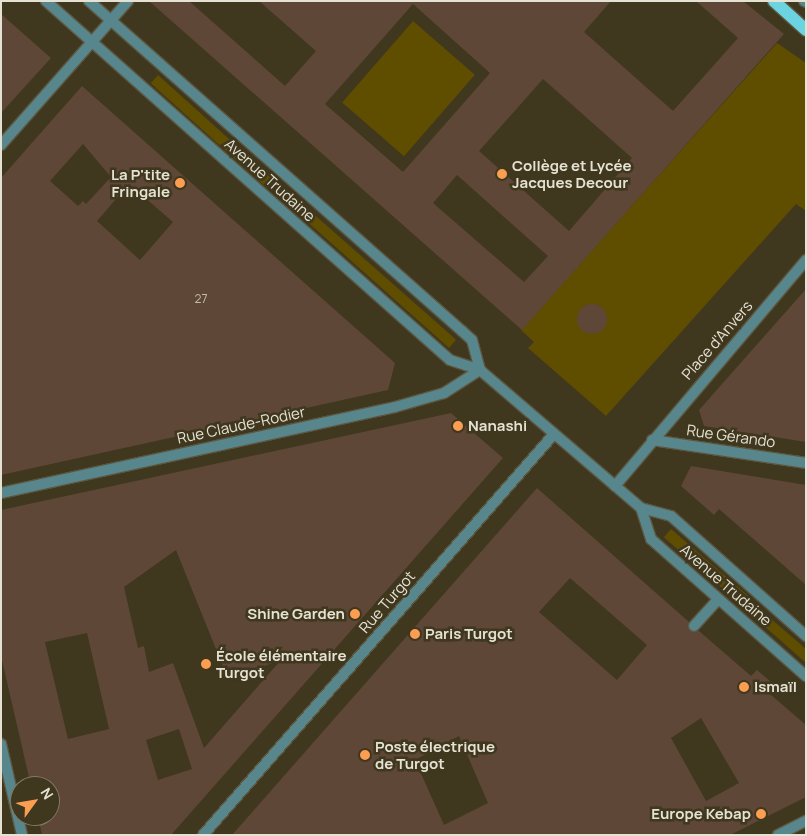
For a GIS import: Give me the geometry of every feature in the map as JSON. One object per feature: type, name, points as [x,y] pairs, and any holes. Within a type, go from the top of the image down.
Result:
[{"type":"main road","points":[[774,1],[806,30]]},
{"type":"street","name":"Avenue Trudaine","points":[[46,1],[450,360],[480,370],[641,508],[672,516],[806,636]]},
{"type":"street","name":"Avenue Trudaine","points":[[89,1],[472,340],[480,370]]},
{"type":"street","points":[[1,145],[128,1]]},
{"type":"street","name":"Place d'Anvers","points":[[615,486],[806,260]]},
{"type":"street","name":"Rue Claude-Rodier","points":[[1,493],[395,407],[444,392],[480,370]]},
{"type":"street","name":"Rue Turgot","points":[[204,835],[554,434]]},
{"type":"street","name":"Rue Gérando","points":[[652,440],[806,463]]},
{"type":"street","name":"Avenue Trudaine","points":[[641,508],[651,539],[806,676]]},
{"type":"street","points":[[694,626],[718,599]]},
{"type":"street","points":[[1,744],[22,835]]},
{"type":"street","points":[[778,835],[806,821]]},
{"type":"shaded area","points":[[413,21],[475,75],[404,156],[342,103]]},
{"type":"shaded area","points":[[777,43],[806,63],[806,211],[796,204],[606,416],[528,348],[534,342],[521,330]]},
{"type":"shaded area","points":[[158,75],[278,183],[270,191],[151,83]]},
{"type":"shaded area","points":[[300,202],[452,336],[456,340],[449,348],[294,210]]},
{"type":"shaded area","points":[[671,529],[749,597],[742,605],[664,537]]},
{"type":"shaded area","points":[[770,618],[806,649],[806,663],[763,625]]},
{"type":"building","name":"Collège et Lycée Jacques Decour","points":[[149,1],[189,1],[285,86],[316,51],[259,1],[611,1],[584,32],[673,111],[738,38],[696,1],[743,1],[784,34],[522,330]],"holes":[[[413,4],[490,73],[403,172],[325,104]],[[543,79],[632,158],[569,231],[479,151]],[[457,175],[548,256],[524,282],[433,203]]]},
{"type":"building","points":[[1,14],[51,58],[1,113]]},
{"type":"building","points":[[82,86],[395,363],[388,390],[1,475],[1,178]],"holes":[[[83,144],[111,177],[86,204],[83,201],[78,206],[50,181]],[[129,184],[173,222],[140,260],[97,221]]]},
{"type":"building","points":[[806,289],[806,442],[704,426],[699,410]]},
{"type":"building","points":[[592,304],[603,308],[607,319],[603,330],[592,334],[581,330],[577,319],[581,308]]},
{"type":"building","points":[[451,413],[503,458],[171,835],[42,835],[40,826],[60,826],[60,776],[29,776],[1,656],[1,510]],"holes":[[[176,550],[228,679],[281,660],[204,748],[173,663],[149,672],[144,646],[138,648],[124,587]],[[87,633],[109,729],[68,739],[45,642]],[[179,729],[192,769],[158,780],[146,740]]]},
{"type":"building","points":[[691,466],[806,485],[806,585],[719,509],[714,515],[681,486]]},
{"type":"building","points":[[537,488],[689,622],[690,631],[699,631],[751,676],[757,670],[771,682],[764,689],[806,725],[806,797],[730,835],[232,835]],"holes":[[[570,578],[647,645],[617,680],[539,612]],[[701,718],[739,783],[706,801],[671,738]],[[459,736],[488,803],[444,825],[415,760]]]},
{"type":"place","name":"Collège et Lycée Jacques Decour","points":[[502,174]]},
{"type":"place","name":"La P'tite Fringale","points":[[180,183]]},
{"type":"place","name":"Nanashi","points":[[458,426]]},
{"type":"place","name":"Shine Garden","points":[[355,614]]},
{"type":"place","name":"Paris Turgot","points":[[415,634]]},
{"type":"place","name":"École élémentaire Turgot","points":[[206,664]]},
{"type":"place","name":"Ismaïl","points":[[744,687]]},
{"type":"place","name":"Poste électrique de Turgot","points":[[365,755]]},
{"type":"place","name":"Europe Kebap","points":[[761,814]]}]
